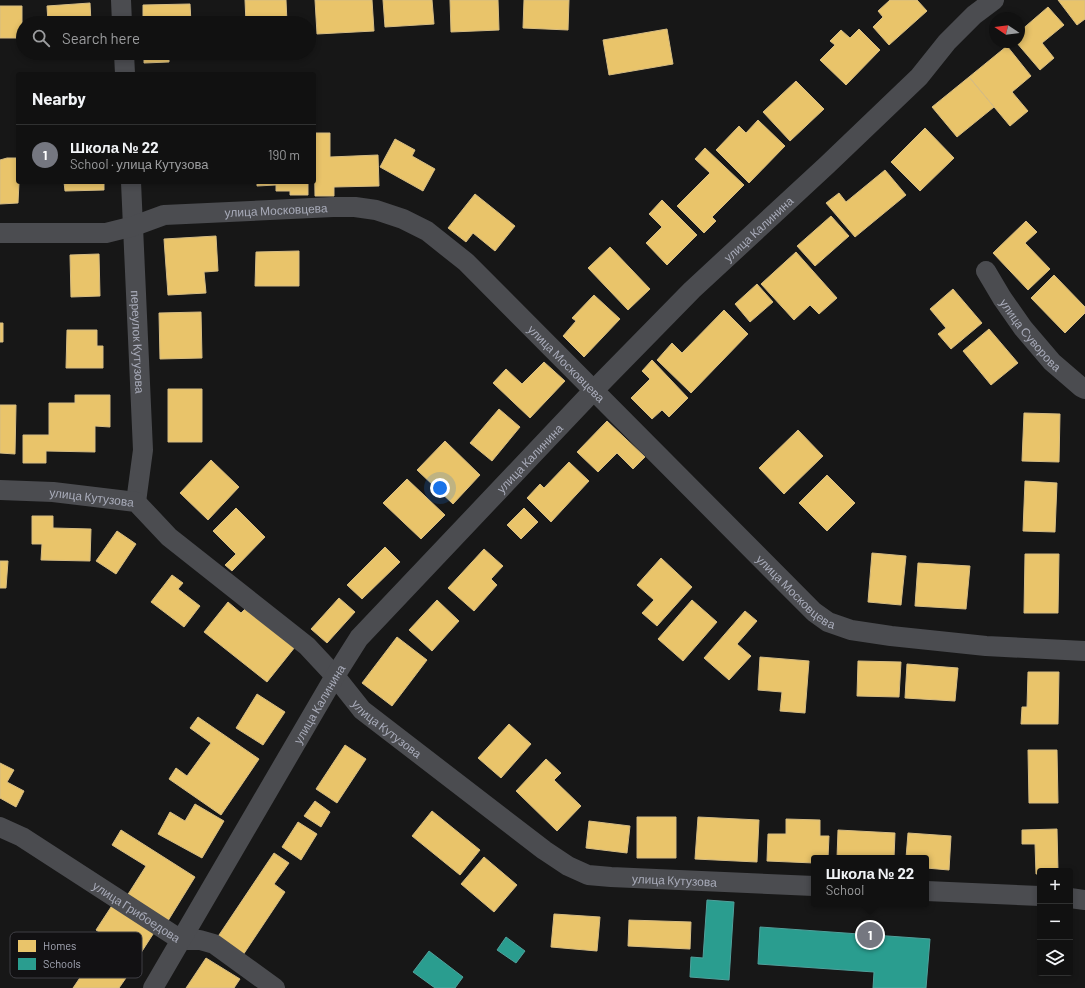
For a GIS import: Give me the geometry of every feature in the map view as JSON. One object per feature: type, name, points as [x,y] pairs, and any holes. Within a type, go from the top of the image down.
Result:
[{"type":"street","points":[[121,0],[122,16]]},
{"type":"street","name":"улица Калинина","points":[[153,988],[335,676],[359,638],[593,390],[692,290],[816,176],[908,88],[974,15],[994,0]]},
{"type":"street","points":[[124,60],[125,72]]},
{"type":"street","name":"переулок Кутузова","points":[[131,184],[143,450],[136,502]]},
{"type":"street","name":"улица Московцева","points":[[0,233],[106,233],[134,226],[164,215],[333,207],[355,207],[376,210],[403,218],[427,231],[466,262],[814,612],[828,622],[851,630],[890,636],[986,646],[1085,651]]},
{"type":"street","name":"улица Суворова","points":[[986,271],[1002,298],[1023,328],[1052,362],[1085,389]]},
{"type":"street","name":"улица Кутузова","points":[[0,490],[53,492],[136,502],[169,537],[307,646],[335,676],[362,710],[544,850],[568,866],[588,874],[610,877],[811,886]]},
{"type":"street","name":"улица Грибоедова","points":[[0,827],[22,837],[181,940],[200,940],[214,944],[275,988]]},
{"type":"street","points":[[929,891],[1037,896]]},
{"type":"street","points":[[1073,898],[1085,900]]},
{"type":"building: Homes","points":[[245,0],[286,0],[287,16],[246,16]]},
{"type":"building: Homes","points":[[315,0],[372,0],[374,31],[317,34]]},
{"type":"building: Homes","points":[[383,0],[432,0],[434,24],[385,27]]},
{"type":"building: Homes","points":[[450,0],[498,0],[499,30],[451,32]]},
{"type":"building: Homes","points":[[524,0],[569,0],[568,30],[523,28]]},
{"type":"building: Homes","points":[[890,0],[917,0],[927,11],[889,45],[873,27],[883,17],[878,11]]},
{"type":"building: Homes","points":[[1058,0],[1085,0],[1085,19],[1077,25]]},
{"type":"building: Homes","points":[[90,3],[91,16],[48,16],[47,6]]},
{"type":"building: Homes","points":[[190,4],[191,16],[143,16],[143,5]]},
{"type":"building: Homes","points":[[0,6],[22,6],[22,16],[16,16],[16,38],[0,38]]},
{"type":"building: Homes","points":[[1048,7],[1064,25],[1042,43],[1054,58],[1040,70],[1021,48],[1025,48],[1025,27]]},
{"type":"building: Homes","points":[[667,29],[673,64],[609,75],[603,40]]},
{"type":"building: Homes","points":[[859,29],[880,50],[846,85],[820,60],[835,45],[830,41],[841,30],[850,38]]},
{"type":"building: Homes","points":[[1005,48],[1009,48],[1031,76],[1012,92],[1028,111],[1010,126],[969,77]]},
{"type":"building: Homes","points":[[144,60],[169,60],[169,62],[144,63]]},
{"type":"building: Homes","points":[[969,77],[994,107],[957,137],[932,107]]},
{"type":"building: Homes","points":[[796,81],[824,109],[790,141],[763,112]]},
{"type":"building: Homes","points":[[758,120],[785,146],[749,183],[716,150],[739,126],[746,133]]},
{"type":"building: Homes","points":[[925,128],[954,158],[920,191],[891,162]]},
{"type":"building: Homes","points":[[316,133],[330,133],[330,157],[378,155],[379,186],[334,187],[334,196],[315,196]]},
{"type":"building: Homes","points":[[395,139],[415,150],[412,156],[435,169],[423,191],[380,167]]},
{"type":"building: Homes","points":[[705,148],[744,185],[712,217],[716,221],[704,233],[677,206],[710,173],[695,159]]},
{"type":"building: Homes","points":[[16,158],[16,184],[19,184],[18,203],[0,204],[0,160]]},
{"type":"building: Homes","points":[[885,170],[906,195],[855,237],[826,203],[839,193],[846,202]]},
{"type":"building: Homes","points":[[64,184],[104,184],[104,190],[65,191]]},
{"type":"building: Homes","points":[[257,184],[308,184],[308,195],[290,195],[290,191],[276,191],[276,185],[257,186]]},
{"type":"building: Homes","points":[[475,194],[515,226],[495,251],[473,233],[466,242],[448,228]]},
{"type":"building: Homes","points":[[662,200],[697,235],[667,265],[646,243],[662,227],[649,214]]},
{"type":"building: Homes","points":[[831,216],[849,236],[815,266],[797,246]]},
{"type":"building: Homes","points":[[1026,221],[1037,232],[1025,243],[1050,269],[1028,290],[993,253]]},
{"type":"building: Homes","points":[[216,236],[218,271],[204,272],[206,293],[168,295],[164,239]]},
{"type":"building: Homes","points":[[610,247],[650,289],[628,310],[588,268]]},
{"type":"building: Homes","points":[[299,251],[299,286],[255,286],[256,252]]},
{"type":"building: Homes","points":[[796,252],[837,298],[819,314],[810,305],[794,320],[761,284]]},
{"type":"building: Homes","points":[[99,254],[100,296],[71,297],[70,255]]},
{"type":"building: Homes","points":[[1054,275],[1085,307],[1085,313],[1065,333],[1031,298]]},
{"type":"building: Homes","points":[[757,284],[773,302],[750,322],[735,304]]},
{"type":"building: Homes","points":[[953,289],[982,323],[951,349],[938,334],[946,328],[930,309]]},
{"type":"building: Homes","points":[[594,295],[620,319],[584,357],[563,336],[576,321],[572,318]]},
{"type":"building: Homes","points":[[724,310],[748,334],[691,393],[657,360],[672,343],[682,353]]},
{"type":"building: Homes","points":[[201,312],[202,358],[160,359],[159,313]]},
{"type":"building: Homes","points":[[0,323],[3,323],[3,342],[0,342]]},
{"type":"building: Homes","points":[[989,329],[1018,363],[991,385],[963,351]]},
{"type":"building: Homes","points":[[67,330],[97,330],[97,346],[103,346],[103,368],[66,368]]},
{"type":"building: Homes","points":[[652,360],[688,398],[669,417],[662,410],[652,419],[631,398],[650,379],[642,371]]},
{"type":"building: Homes","points":[[544,362],[565,381],[530,418],[493,383],[506,369],[522,384]]},
{"type":"building: Homes","points":[[168,389],[202,389],[202,442],[168,442]]},
{"type":"building: Homes","points":[[75,395],[110,395],[110,427],[95,426],[95,452],[46,451],[46,463],[23,463],[23,435],[49,435],[49,403],[75,403]]},
{"type":"building: Homes","points":[[0,405],[16,405],[15,454],[0,453]]},
{"type":"building: Homes","points":[[499,409],[520,427],[492,461],[470,443]]},
{"type":"building: Homes","points":[[1024,413],[1060,414],[1059,462],[1022,461]]},
{"type":"building: Homes","points":[[607,421],[645,457],[633,469],[617,453],[598,472],[577,452]]},
{"type":"building: Homes","points":[[798,430],[823,456],[784,494],[759,468]]},
{"type":"building: Homes","points":[[445,441],[480,475],[453,504],[417,470]]},
{"type":"building: Homes","points":[[211,460],[239,487],[208,520],[180,493]]},
{"type":"building: Homes","points":[[569,462],[589,481],[551,522],[527,498],[540,484],[544,488]]},
{"type":"building: Homes","points":[[827,475],[855,503],[827,531],[799,503]]},
{"type":"building: Homes","points":[[407,479],[445,515],[421,539],[383,503]]},
{"type":"building: Homes","points":[[1025,481],[1057,483],[1055,532],[1023,531]]},
{"type":"building: Homes","points":[[236,508],[265,537],[232,571],[225,565],[236,554],[213,531]]},
{"type":"building: Homes","points":[[524,508],[538,522],[521,539],[507,525]]},
{"type":"building: Homes","points":[[32,516],[53,516],[53,528],[91,529],[90,561],[41,560],[42,544],[32,544]]},
{"type":"building: Homes","points":[[117,531],[136,544],[116,574],[96,561]]},
{"type":"building: Homes","points":[[385,547],[400,562],[362,599],[347,585]]},
{"type":"building: Homes","points":[[484,549],[503,566],[491,579],[497,585],[474,611],[448,588]]},
{"type":"building: Homes","points":[[872,553],[906,556],[901,605],[868,602]]},
{"type":"building: Homes","points":[[1025,554],[1059,554],[1058,613],[1024,613]]},
{"type":"building: Homes","points":[[661,558],[692,587],[657,626],[642,613],[654,600],[637,585]]},
{"type":"building: Homes","points":[[0,561],[8,561],[6,588],[0,588]]},
{"type":"building: Homes","points":[[918,563],[970,566],[966,609],[915,606]]},
{"type":"building: Homes","points":[[172,575],[183,583],[178,589],[200,606],[184,627],[151,602]]},
{"type":"building: Homes","points":[[339,598],[355,612],[327,643],[311,629]]},
{"type":"building: Homes","points":[[437,600],[459,621],[432,651],[409,630]]},
{"type":"building: Homes","points":[[692,600],[717,622],[683,661],[658,639]]},
{"type":"building: Homes","points":[[228,602],[241,613],[246,608],[295,647],[267,682],[204,632]]},
{"type":"building: Homes","points":[[745,611],[757,621],[737,644],[751,656],[729,680],[704,658]]},
{"type":"building: Homes","points":[[397,637],[427,660],[392,706],[362,683]]},
{"type":"building: Homes","points":[[760,657],[809,661],[805,713],[780,711],[782,692],[758,690]]},
{"type":"building: Homes","points":[[858,661],[901,662],[899,697],[857,696]]},
{"type":"building: Homes","points":[[907,664],[958,668],[955,701],[905,698]]},
{"type":"building: Homes","points":[[1028,672],[1059,672],[1058,724],[1021,724],[1022,707],[1027,707]]},
{"type":"building: Homes","points":[[257,694],[285,712],[263,745],[236,728]]},
{"type":"building: Homes","points":[[198,717],[259,759],[221,815],[169,779],[176,768],[187,776],[211,743],[190,728]]},
{"type":"building: Homes","points":[[509,724],[531,744],[501,778],[478,758]]},
{"type":"building: Homes","points":[[345,745],[366,759],[337,803],[316,789]]},
{"type":"building: Homes","points":[[1028,750],[1057,750],[1058,803],[1029,803]]},
{"type":"building: Homes","points":[[546,759],[561,773],[554,780],[581,806],[557,831],[516,791]]},
{"type":"building: Homes","points":[[0,763],[14,770],[7,782],[24,791],[16,807],[0,798]]},
{"type":"building: Homes","points":[[315,801],[330,812],[321,827],[304,816]]},
{"type":"building: Homes","points":[[195,804],[224,821],[202,858],[158,834],[170,812],[185,821]]},
{"type":"building: Homes","points":[[432,811],[480,850],[460,875],[412,836]]},
{"type":"building: Homes","points":[[637,817],[676,817],[676,858],[637,858]]},
{"type":"building: Homes","points":[[698,817],[759,820],[757,862],[695,859]]},
{"type":"building: Homes","points":[[786,819],[820,820],[820,836],[829,836],[828,855],[811,855],[811,863],[767,861],[768,834],[786,834]]},
{"type":"building: Homes","points":[[589,821],[630,826],[627,853],[586,848]]},
{"type":"building: Homes","points":[[298,822],[317,834],[301,860],[282,847]]},
{"type":"building: Homes","points":[[1057,829],[1058,868],[1037,868],[1036,874],[1035,844],[1022,844],[1022,830]]},
{"type":"building: Homes","points":[[121,830],[195,877],[166,924],[125,899],[146,866],[112,845]]},
{"type":"building: Homes","points":[[838,830],[895,833],[894,855],[837,855]]},
{"type":"building: Homes","points":[[908,833],[951,836],[949,870],[929,868],[929,855],[906,855]]},
{"type":"building: Homes","points":[[274,853],[289,863],[274,884],[285,892],[243,955],[217,938]]},
{"type":"building: Homes","points":[[484,857],[517,885],[494,912],[461,884]]},
{"type":"building: Homes","points":[[113,904],[155,931],[142,951],[142,932],[99,932],[96,930]]},
{"type":"building: Homes","points":[[554,914],[600,917],[597,951],[551,947]]},
{"type":"building: Homes","points":[[629,920],[691,922],[690,949],[628,946]]},
{"type":"building: Homes","points":[[206,958],[240,979],[234,988],[186,988]]},
{"type":"building: Homes","points":[[80,978],[126,978],[119,988],[73,988]]},
{"type":"building: Schools","points":[[707,900],[734,902],[729,980],[690,977],[691,957],[703,958]]},
{"type":"building: Schools","points":[[760,927],[930,939],[926,988],[873,988],[874,972],[758,964]]},
{"type":"building: Schools","points":[[506,937],[525,951],[516,963],[497,950]]},
{"type":"building: Schools","points":[[429,951],[463,977],[455,988],[435,988],[413,972]]},
{"type":"place","name":"Школа № 22","points":[[870,935]]}]
